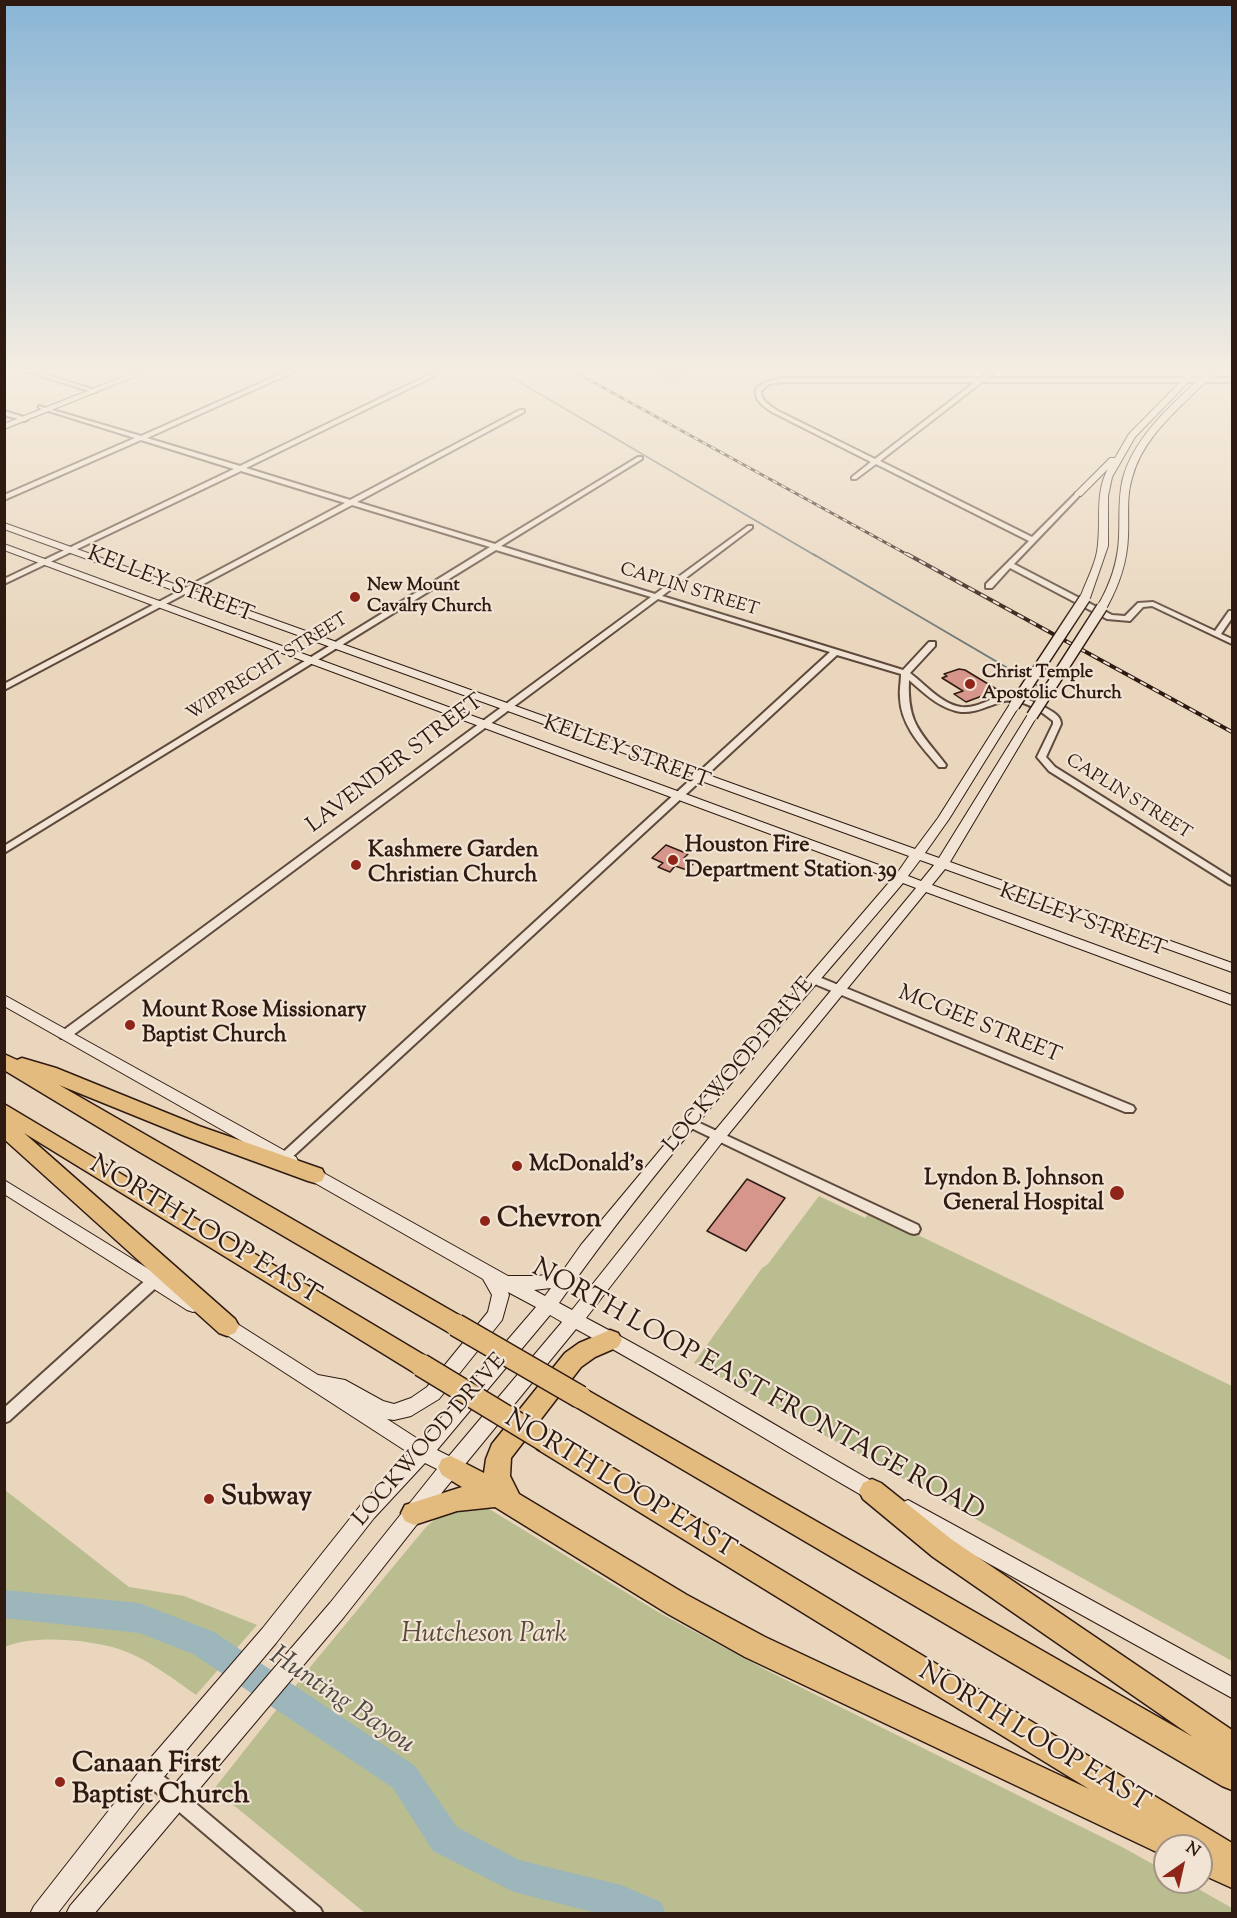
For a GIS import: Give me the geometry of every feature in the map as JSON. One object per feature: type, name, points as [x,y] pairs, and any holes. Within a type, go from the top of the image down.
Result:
[{"type":"highway","points":[[4,1061],[49,1073],[192,1131],[315,1175]]},
{"type":"highway","name":"NORTH LOOP EAST","points":[[4,1061],[145,1146],[1233,1776]]},
{"type":"highway","name":"NORTH LOOP EAST","points":[[4,1111],[1233,1860]]},
{"type":"highway","points":[[4,1127],[226,1326]]},
{"type":"highway","points":[[505,1498],[495,1476],[495,1468],[501,1452],[573,1360],[581,1353],[610,1340]]},
{"type":"highway","points":[[451,1467],[505,1498],[637,1582],[754,1647],[1153,1835]]},
{"type":"highway","points":[[872,1491],[942,1548],[1233,1747]]},
{"type":"highway","points":[[414,1513],[457,1499],[505,1498]]},
{"type":"highway","points":[[1213,1864],[1233,1873]]},
{"type":"main road","points":[[1078,494],[1113,460]]},
{"type":"main road","name":"LOCKWOOD DRIVE","points":[[42,1914],[150,1776],[270,1636],[371,1507],[423,1452],[548,1305],[587,1250],[691,1123],[918,855],[1085,598],[1103,546],[1104,496],[1118,460]]},
{"type":"main road","name":"LOCKWOOD DRIVE","points":[[78,1914],[254,1710],[451,1467],[574,1320],[718,1137],[942,864],[1032,716],[1102,607],[1116,580],[1122,556],[1127,483],[1136,460]]},
{"type":"main road","points":[[1108,481],[1127,483]]},
{"type":"main road","points":[[1078,494],[1094,493],[1104,496]]},
{"type":"main road","name":"KELLEY STREET","points":[[4,526],[1233,968]]},
{"type":"main road","name":"KELLEY STREET","points":[[4,548],[1233,1000]]},
{"type":"main road","name":"NORTH LOOP EAST FRONTAGE ROAD","points":[[4,1000],[495,1277],[649,1360],[737,1414],[872,1491],[951,1531],[1233,1688]]},
{"type":"main road","points":[[4,1186],[423,1452],[451,1467]]},
{"type":"main road","points":[[495,1277],[522,1283],[567,1278]]},
{"type":"main road","points":[[315,1383],[339,1384],[374,1407],[387,1412],[401,1411],[422,1402],[433,1393],[496,1315],[501,1295],[495,1277]]},
{"type":"street","points":[[4,498],[91,460]]},
{"type":"street","name":"CAPLIN STREET","points":[[208,460],[905,673],[952,707],[975,709],[1003,698],[1017,696],[1052,716],[1057,724],[1041,757],[1052,769],[1233,882]]},
{"type":"street","points":[[4,582],[259,460]]},
{"type":"street","points":[[4,688],[432,460]]},
{"type":"street","name":"WIPPRECHT STREET","points":[[4,850],[638,460]]},
{"type":"street","points":[[871,460],[1034,542]]},
{"type":"street","points":[[854,478],[879,460]]},
{"type":"street","points":[[989,586],[1078,494]]},
{"type":"street","name":"LAVENDER STREET","points":[[65,1035],[750,527]]},
{"type":"street","points":[[1010,566],[1110,617],[1127,619],[1141,605],[1153,604],[1233,642]]},
{"type":"street","points":[[1217,634],[1233,613]]},
{"type":"street","points":[[932,644],[905,673],[904,699],[907,715],[918,736],[942,765]]},
{"type":"street","points":[[284,1158],[836,651]]},
{"type":"street","name":"MCGEE STREET","points":[[814,979],[1130,1109]]},
{"type":"street","points":[[691,1123],[914,1229]]},
{"type":"street","points":[[4,1417],[154,1281]]},
{"type":"street","points":[[150,1776],[314,1914]]},
{"type":"green space","points":[[819,1196],[865,1218],[870,1212],[1232,1386],[1232,1661],[694,1363],[762,1268],[768,1264]]},
{"type":"green space","points":[[5,1490],[129,1587],[184,1596],[257,1625],[196,1695],[159,1669],[119,1649],[62,1640],[31,1641],[5,1647]]},
{"type":"green space","name":"Hutcheson Park","points":[[481,1504],[658,1612],[768,1671],[1124,1848],[1153,1864],[1153,1894],[1207,1894],[1232,1908],[1232,1913],[365,1913],[214,1789],[311,1666],[426,1527],[450,1507]]},
{"type":"building","name":"Christ Temple Apostolic Church","points":[[959,669],[965,670],[998,690],[966,702],[954,694],[963,691],[942,678],[947,676],[944,674]]},
{"type":"building","name":"Houston Fire Department Station 39","points":[[666,845],[688,854],[684,858],[695,862],[687,870],[675,866],[670,872],[658,867],[663,863],[652,858]]},
{"type":"building","points":[[747,1179],[785,1198],[746,1251],[707,1231]]},
{"type":"waterway","points":[[652,460],[816,556]]},
{"type":"waterway","points":[[813,554],[1028,680]]},
{"type":"waterway","points":[[1033,683],[1057,697]]},
{"type":"waterway","name":"Hunting Bayou","points":[[4,1604],[139,1618],[203,1643],[404,1777],[445,1839],[514,1875],[621,1902],[649,1914]]},
{"type":"railway","points":[[734,460],[910,556]]},
{"type":"railway","points":[[907,554],[1232,732]]},
{"type":"place","name":"New Mount Cavalry Church","points":[[355,597]]},
{"type":"place","name":"Christ Temple Apostolic Church","points":[[970,684]]},
{"type":"place","name":"Houston Fire Department Station 39","points":[[673,860]]},
{"type":"place","name":"Kashmere Garden Christian Church","points":[[356,865]]},
{"type":"place","name":"Mount Rose Missionary Baptist Church","points":[[130,1025]]},
{"type":"place","name":"McDonald's","points":[[517,1166]]},
{"type":"place","name":"Lyndon B. Johnson General Hospital","points":[[1117,1193]]},
{"type":"place","name":"Chevron","points":[[485,1221]]},
{"type":"place","name":"Subway","points":[[209,1499]]},
{"type":"place","name":"Canaan First Baptist Church","points":[[60,1782]]}]
